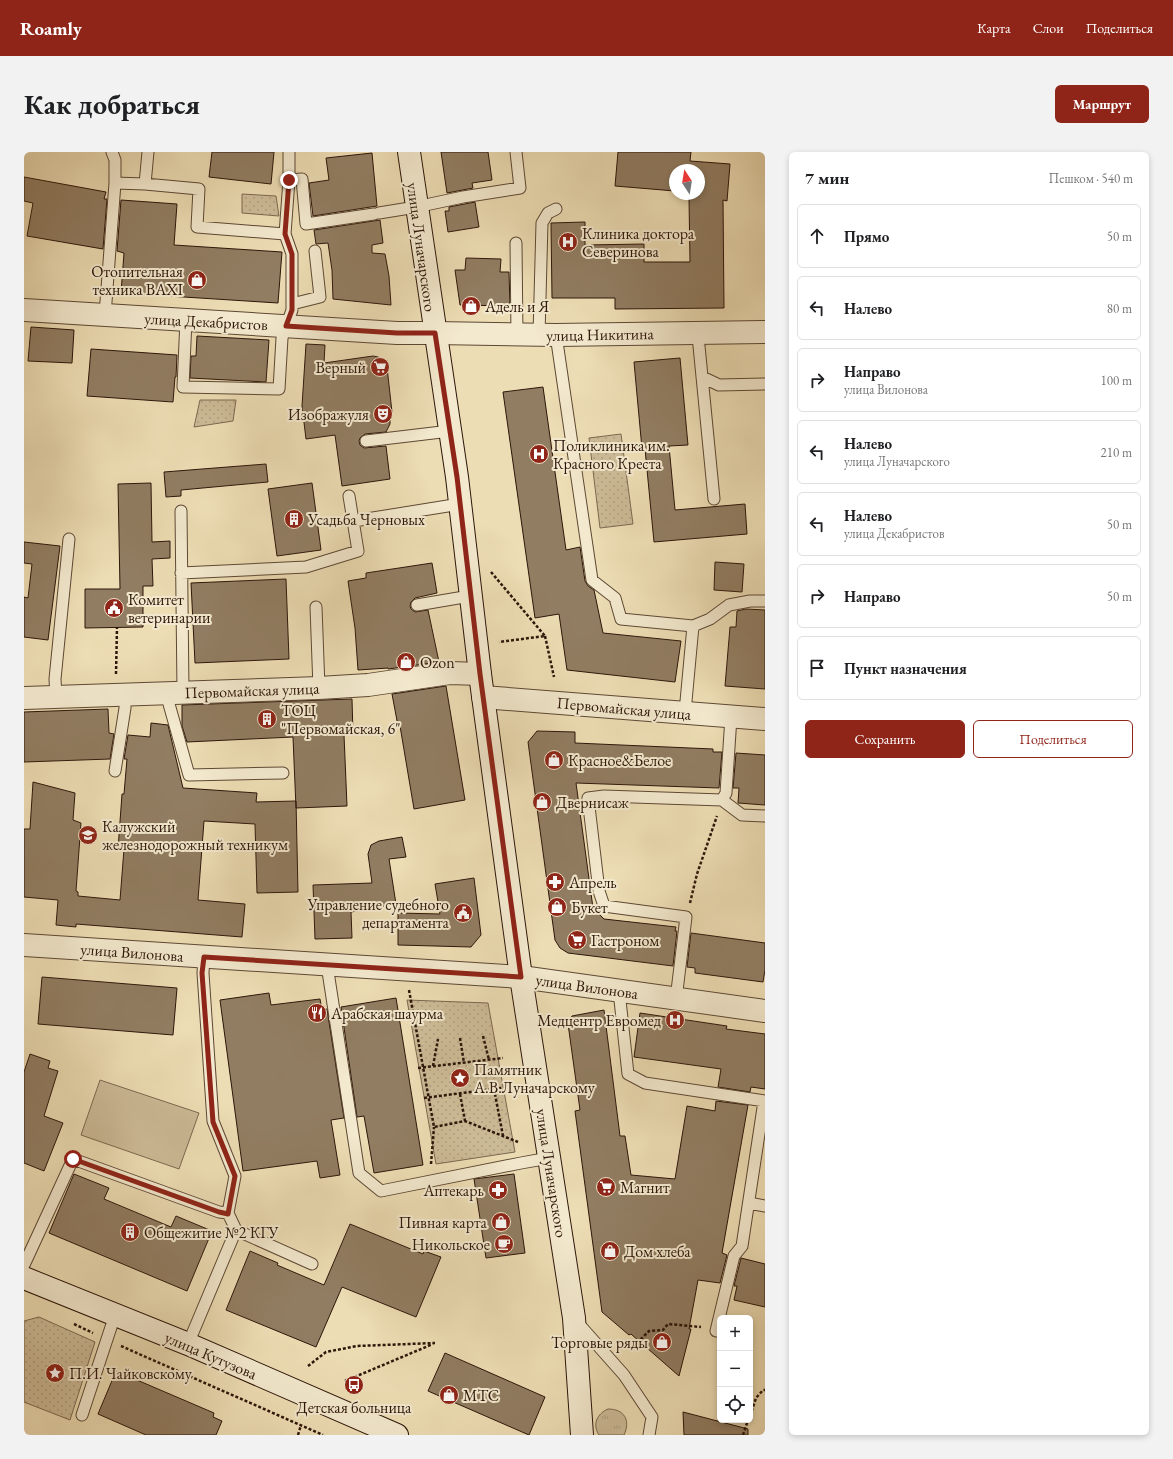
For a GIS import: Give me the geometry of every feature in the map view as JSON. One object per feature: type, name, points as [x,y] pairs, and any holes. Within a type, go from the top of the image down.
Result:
[{"type":"street","name":"улица Луначарского","points":[[409,152],[460,504],[480,674],[521,977],[574,1318],[582,1435]]},
{"type":"street","name":"улица Декабристов","points":[[24,310],[397,333],[435,333]]},
{"type":"street","name":"улица Никитина","points":[[435,333],[548,335],[765,332]]},
{"type":"street","name":"Первомайская улица","points":[[24,698],[56,697],[121,686],[175,693],[368,685],[450,673],[480,674]]},
{"type":"street","name":"Первомайская улица","points":[[483,697],[685,712],[731,717],[765,718]]},
{"type":"street","name":"улица Вилонова","points":[[24,945],[521,977],[765,1011]]},
{"type":"street","name":"улица Кутузова","points":[[24,1278],[188,1344],[392,1434]]},
{"type":"lane","points":[[104,315],[115,182],[115,160],[112,152]]},
{"type":"lane","points":[[145,184],[148,152]]},
{"type":"lane","points":[[186,320],[184,387],[279,389],[282,338],[292,310],[292,254],[285,234],[289,180],[289,152]]},
{"type":"lane","points":[[289,180],[302,179],[306,224],[416,207],[464,197],[520,188],[516,152]]},
{"type":"lane","points":[[115,182],[199,189],[197,226],[285,234]]},
{"type":"lane","points":[[556,209],[548,214],[542,223],[548,335],[592,580],[615,598],[621,619],[693,626],[710,619],[729,605],[750,601],[765,601]]},
{"type":"lane","points":[[516,243],[517,335]]},
{"type":"lane","points":[[292,304],[320,297],[315,250]]},
{"type":"lane","points":[[698,332],[714,499]]},
{"type":"lane","points":[[702,377],[719,385],[765,384]]},
{"type":"lane","points":[[366,441],[450,431]]},
{"type":"lane","points":[[181,573],[306,567],[358,551],[349,496]]},
{"type":"lane","points":[[354,522],[460,504]]},
{"type":"lane","points":[[181,511],[181,573],[175,693],[169,704],[189,775],[283,773]]},
{"type":"lane","points":[[56,697],[55,679],[69,539]]},
{"type":"lane","points":[[417,605],[470,596]]},
{"type":"lane","points":[[316,607],[319,688]]},
{"type":"lane","points":[[685,712],[693,626]]},
{"type":"lane","points":[[115,771],[125,708],[121,686]]},
{"type":"lane","points":[[722,800],[726,793],[731,717]]},
{"type":"lane","points":[[676,999],[686,917],[604,906],[600,891],[588,798],[604,796],[722,800],[742,815],[765,816]]},
{"type":"lane","points":[[204,957],[202,973],[213,1122],[235,1176],[228,1214],[236,1230],[312,1264]]},
{"type":"lane","points":[[327,965],[359,1173],[381,1191],[430,1180],[549,1158]]},
{"type":"lane","points":[[619,991],[628,1074],[645,1084],[765,1101],[742,1246],[734,1256],[720,1315]]},
{"type":"lane","points":[[24,1265],[73,1159],[228,1214]]},
{"type":"lane","points":[[749,1203],[765,1206]]},
{"type":"lane","points":[[188,1344],[236,1230]]},
{"type":"lane","points":[[82,1415],[115,1314]]},
{"type":"lane","points":[[574,1318],[624,1375],[652,1417],[648,1435]]},
{"type":"path","points":[[490,570],[545,636],[554,676]]},
{"type":"path","points":[[117,627],[121,686]]},
{"type":"path","points":[[500,642],[545,636]]},
{"type":"path","points":[[686,917],[697,874],[722,800]]},
{"type":"path","points":[[409,988],[434,1127],[430,1180]]},
{"type":"path","points":[[483,1036],[488,1060]]},
{"type":"path","points":[[460,1038],[464,1063]]},
{"type":"path","points":[[433,1066],[438,1040]]},
{"type":"path","points":[[418,1068],[503,1058]]},
{"type":"path","points":[[424,1098],[508,1087]]},
{"type":"path","points":[[494,1090],[503,1136]]},
{"type":"path","points":[[460,1094],[465,1121]]},
{"type":"path","points":[[434,1127],[465,1121],[518,1142]]},
{"type":"path","points":[[71,1322],[323,1435]]},
{"type":"path","points":[[630,1350],[650,1331],[663,1330],[668,1324],[717,1330]]},
{"type":"path","points":[[308,1366],[326,1352],[357,1346],[436,1343],[344,1381]]},
{"type":"path","points":[[753,1407],[756,1398],[763,1390],[765,1390]]},
{"type":"path","points":[[743,1435],[747,1423]]},
{"type":"path","points":[[298,1435],[302,1426]]},
{"type":"green space","points":[[242,194],[276,196],[279,216],[242,213]]},
{"type":"green space","points":[[200,400],[236,400],[233,421],[194,427]]},
{"type":"green space","points":[[621,434],[633,524],[600,528],[589,438]]},
{"type":"green space","points":[[407,1000],[488,1003],[515,1152],[436,1164]]},
{"type":"green space","points":[[100,1080],[199,1113],[179,1169],[81,1135]]},
{"type":"green space","points":[[39,1317],[95,1342],[70,1420],[24,1402],[24,1321]]},
{"type":"green space","points":[[608,1409],[618,1411],[625,1416],[627,1425],[624,1435],[599,1435],[596,1427],[598,1417]]},
{"type":"building","points":[[212,152],[274,152],[271,184],[209,177]]},
{"type":"building","points":[[441,152],[488,152],[492,180],[472,183],[473,188],[447,193]]},
{"type":"building","points":[[618,152],[691,152],[690,161],[730,164],[727,201],[723,200],[724,308],[615,309],[615,298],[552,298],[551,223],[585,222],[585,245],[644,244],[644,262],[690,262],[689,200],[705,200],[705,164],[669,164],[669,190],[615,186]]},
{"type":"building","points":[[372,153],[377,206],[313,216],[309,183],[329,180],[326,158]]},
{"type":"building","points":[[24,177],[106,192],[104,199],[107,199],[103,249],[27,236],[33,203],[24,201]]},
{"type":"building","points":[[121,200],[177,204],[174,245],[282,252],[278,303],[121,293],[124,253],[117,251]]},
{"type":"building","points":[[475,202],[479,227],[448,232],[445,211],[449,211],[449,207]]},
{"type":"building","points":[[380,220],[383,243],[372,245],[372,253],[385,254],[389,276],[391,305],[333,299],[332,270],[328,243],[316,244],[314,230]]},
{"type":"building","points":[[466,258],[501,259],[500,272],[509,272],[510,306],[460,305],[455,270],[465,270]]},
{"type":"building","points":[[31,327],[74,330],[72,363],[28,361]]},
{"type":"building","points":[[197,336],[269,340],[266,382],[190,378],[191,356],[196,356]]},
{"type":"building","points":[[306,344],[325,345],[324,363],[373,356],[384,361],[387,367],[392,412],[390,415],[390,424],[386,432],[365,434],[359,441],[360,445],[364,448],[386,446],[390,479],[342,486],[335,435],[306,439],[302,406]]},
{"type":"building","points":[[91,349],[177,355],[173,402],[87,396]]},
{"type":"building","points":[[680,358],[688,445],[669,446],[675,510],[745,504],[747,534],[654,542],[645,449],[642,449],[634,362]]},
{"type":"building","points":[[543,387],[566,550],[580,547],[585,581],[588,586],[594,590],[603,633],[681,641],[675,682],[567,670],[559,614],[535,618],[503,392]]},
{"type":"building","points":[[266,464],[268,482],[181,490],[181,496],[166,497],[164,472]]},
{"type":"building","points":[[151,483],[152,542],[170,541],[170,558],[152,559],[153,586],[143,586],[143,627],[85,628],[85,589],[120,589],[118,484]]},
{"type":"building","name":"Усадьба Черновых","points":[[312,483],[321,550],[277,556],[268,489]]},
{"type":"building","points":[[24,542],[60,546],[48,640],[24,637],[24,597],[28,598],[32,564],[24,563]]},
{"type":"building","points":[[715,562],[744,564],[742,592],[714,590]]},
{"type":"building","points":[[432,563],[437,593],[415,598],[411,602],[410,606],[415,612],[428,610],[439,662],[388,669],[358,670],[355,628],[348,581],[366,578],[366,573]]},
{"type":"building","points":[[286,579],[289,659],[195,663],[191,583]]},
{"type":"building","points":[[746,609],[765,610],[765,689],[725,686],[730,627],[736,627],[737,611]]},
{"type":"building","points":[[446,686],[465,800],[414,809],[400,726],[398,726],[392,694]]},
{"type":"building","name":"ТОЦ \"Первомайская, 6\"","points":[[352,699],[353,734],[344,735],[347,806],[296,808],[293,737],[187,742],[182,726],[182,705]]},
{"type":"building","points":[[108,709],[109,733],[114,734],[110,759],[24,762],[24,712]]},
{"type":"building","points":[[151,723],[168,725],[183,788],[257,793],[256,802],[296,801],[298,892],[257,893],[255,824],[204,821],[198,900],[245,904],[242,937],[76,924],[76,927],[56,925],[58,900],[24,897],[24,829],[30,829],[33,782],[75,793],[73,820],[81,823],[76,891],[78,892],[78,896],[120,900],[124,849],[118,849],[122,794],[124,794],[127,759],[124,759],[128,735],[150,737]]},
{"type":"building","points":[[537,731],[575,732],[575,743],[713,749],[713,752],[722,752],[719,788],[576,783],[593,908],[604,919],[676,927],[675,931],[677,931],[673,966],[568,953],[560,948],[555,940],[528,742]]},
{"type":"building","points":[[736,753],[765,755],[765,805],[738,803],[739,788],[733,788]]},
{"type":"building","points":[[402,837],[406,857],[389,859],[396,904],[351,912],[352,938],[315,939],[313,885],[372,883],[368,854],[371,845],[379,841]]},
{"type":"building","name":"Управление судебного департамента","points":[[474,878],[481,935],[471,947],[398,945],[398,913],[440,914],[435,884]]},
{"type":"building","points":[[691,933],[765,943],[765,970],[763,982],[695,973],[695,968],[687,967]]},
{"type":"building","points":[[42,977],[177,988],[173,1035],[38,1024]]},
{"type":"building","points":[[269,993],[271,1005],[320,999],[322,1010],[327,1009],[344,1118],[331,1120],[340,1175],[320,1178],[317,1161],[243,1171],[220,1000]]},
{"type":"building","points":[[396,998],[423,1165],[374,1173],[364,1116],[357,1117],[341,1007]]},
{"type":"building","points":[[604,1010],[620,1136],[625,1136],[631,1175],[675,1179],[687,1106],[715,1111],[716,1101],[748,1105],[722,1253],[727,1255],[720,1283],[698,1280],[689,1329],[691,1329],[679,1376],[631,1334],[629,1335],[602,1312],[575,1111],[580,1110],[568,1024],[572,1016]]},
{"type":"building","points":[[640,1013],[727,1026],[726,1029],[765,1034],[765,1089],[751,1087],[750,1092],[718,1087],[721,1069],[634,1057]]},
{"type":"building","points":[[30,1054],[50,1061],[48,1068],[58,1071],[44,1116],[63,1123],[44,1171],[24,1163],[24,1072]]},
{"type":"building","name":"Общежитие №2 КГУ","points":[[74,1174],[109,1188],[104,1199],[171,1227],[176,1216],[212,1231],[187,1291],[49,1233]]},
{"type":"building","points":[[514,1174],[525,1253],[486,1258],[474,1179]]},
{"type":"building","points":[[350,1224],[423,1254],[424,1251],[441,1257],[416,1317],[342,1287],[316,1347],[226,1310],[250,1251],[278,1263],[277,1265],[324,1285]]},
{"type":"building","points":[[741,1258],[765,1264],[765,1307],[734,1300],[737,1286],[734,1286]]},
{"type":"building","points":[[445,1353],[545,1397],[529,1435],[428,1391]]},
{"type":"building","points":[[116,1371],[214,1413],[213,1417],[222,1421],[216,1435],[146,1435],[98,1414]]},
{"type":"building","points":[[683,1412],[717,1421],[717,1423],[725,1423],[748,1429],[748,1435],[684,1435]]},
{"type":"place","name":"Клиника доктора Северинова","points":[[568,242]]},
{"type":"place","name":"Отопительная техника BAXI","points":[[197,280]]},
{"type":"place","name":"Адель и Я","points":[[471,306]]},
{"type":"place","name":"Верный","points":[[380,367]]},
{"type":"place","name":"Изображуля","points":[[383,414]]},
{"type":"place","name":"Поликлиника им. Красного Креста","points":[[539,454]]},
{"type":"place","name":"Усадьба Черновых","points":[[294,519]]},
{"type":"place","name":"Комитет ветеринарии","points":[[114,608]]},
{"type":"place","name":"Ozon","points":[[406,662]]},
{"type":"place","name":"ТОЦ \"Первомайская, 6\"","points":[[267,719]]},
{"type":"place","name":"Красное&Белое","points":[[554,760]]},
{"type":"place","name":"Двернисаж","points":[[542,802]]},
{"type":"place","name":"Калужский железнодорожный техникум","points":[[88,835]]},
{"type":"place","name":"Апрель","points":[[555,882]]},
{"type":"place","name":"Букет","points":[[557,907]]},
{"type":"place","name":"Управление судебного департамента","points":[[463,913]]},
{"type":"place","name":"Гастроном","points":[[577,940]]},
{"type":"place","name":"Арабская шаурма","points":[[317,1013]]},
{"type":"place","name":"Медцентр Евромед","points":[[675,1020]]},
{"type":"place","name":"Памятник А.В.Луначарскому","points":[[460,1078]]},
{"type":"place","name":"Магнит","points":[[606,1187]]},
{"type":"place","name":"Аптекарь","points":[[498,1190]]},
{"type":"place","name":"Пивная карта","points":[[501,1222]]},
{"type":"place","name":"Общежитие №2 КГУ","points":[[130,1232]]},
{"type":"place","name":"Никольское","points":[[504,1244]]},
{"type":"place","name":"Дом хлеба","points":[[610,1251]]},
{"type":"place","name":"Торговые ряды","points":[[662,1342]]},
{"type":"place","name":"П.И. Чайковскому","points":[[55,1373]]},
{"type":"place","name":"Детская больница","points":[[354,1385]]},
{"type":"place","name":"МТС","points":[[449,1395]]},
{"type":"route","points":[[73,1159],[228,1214],[235,1176],[213,1122],[202,973],[204,957],[521,977],[470,596],[457,477],[435,333],[397,333],[286,326],[292,310],[292,254],[285,234],[289,180]]}]
